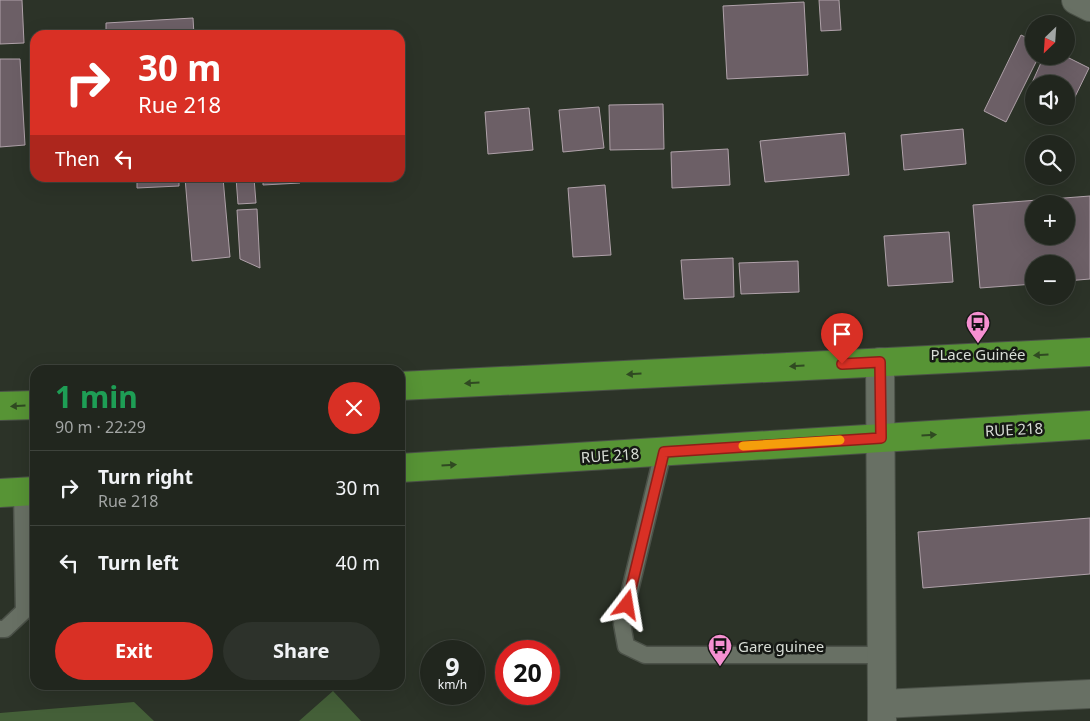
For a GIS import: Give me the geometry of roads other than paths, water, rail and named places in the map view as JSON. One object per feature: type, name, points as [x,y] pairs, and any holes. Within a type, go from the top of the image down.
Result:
[{"type":"highway","points":[[405,386],[1090,352]]},
{"type":"highway","points":[[0,406],[30,405]]},
{"type":"highway","name":"RUE 218","points":[[405,468],[1090,425]]},
{"type":"street","points":[[1076,0],[1090,7]]},
{"type":"street","points":[[880,362],[882,713],[1090,694]]},
{"type":"lane","points":[[664,452],[622,624],[626,646],[645,655],[881,654]]},
{"type":"lane","points":[[0,629],[5,629],[24,611],[19,492]]},
{"type":"place","name":"PLace Guinée","points":[[978,344]]},
{"type":"place","name":"Gare guinee","points":[[720,667]]}]
